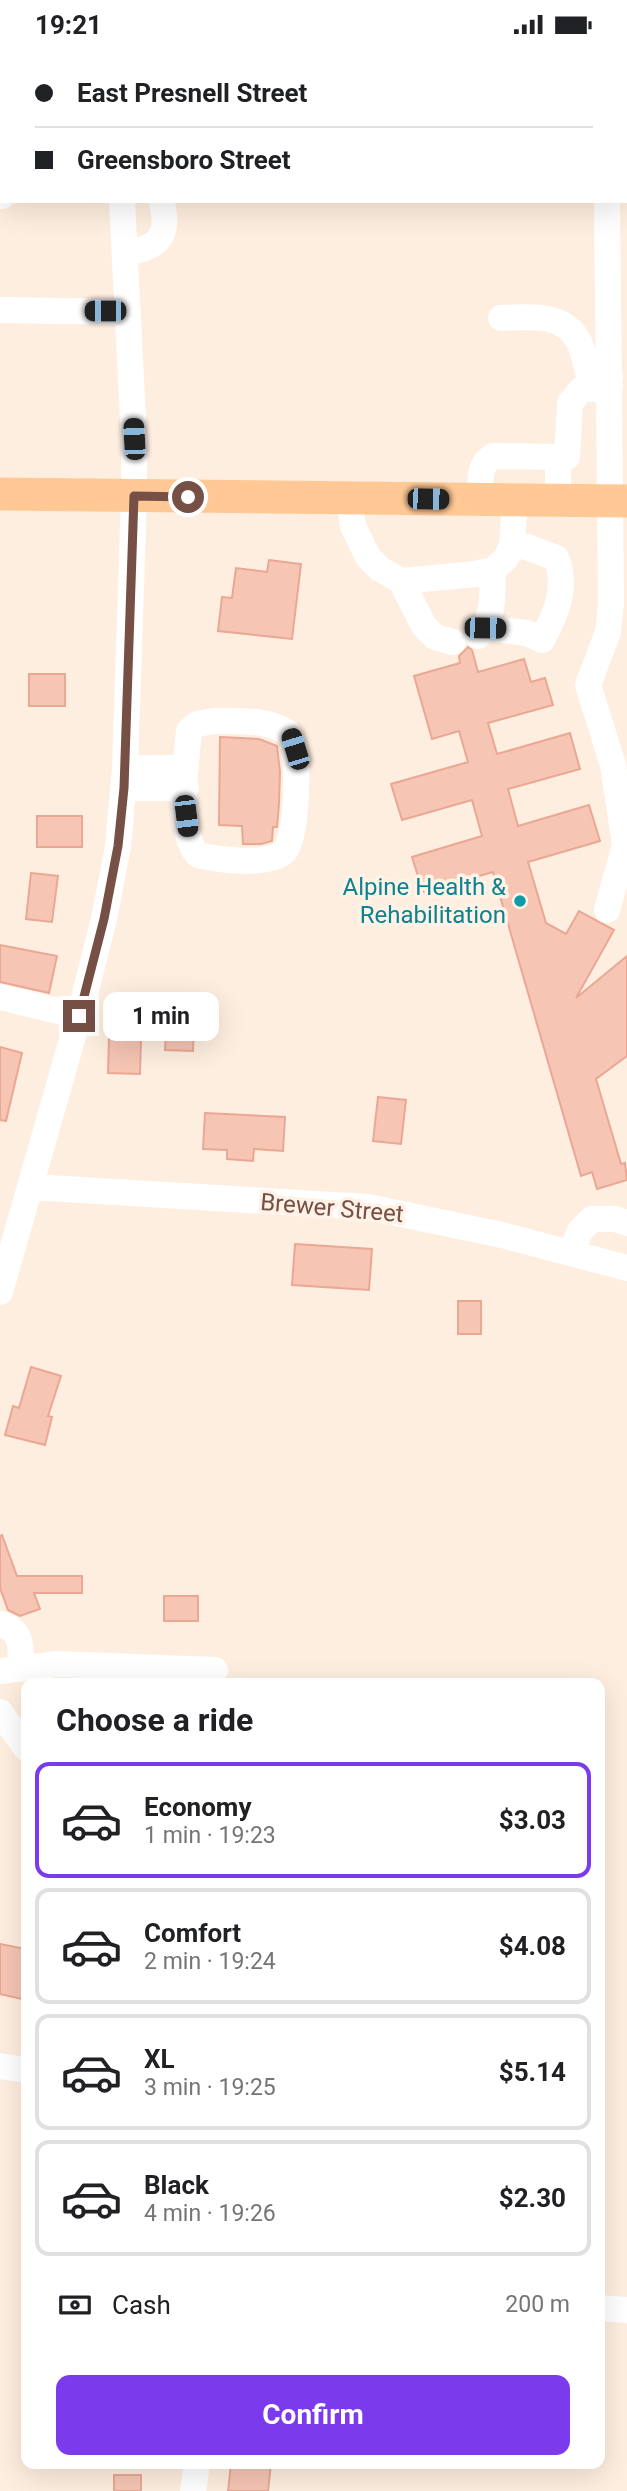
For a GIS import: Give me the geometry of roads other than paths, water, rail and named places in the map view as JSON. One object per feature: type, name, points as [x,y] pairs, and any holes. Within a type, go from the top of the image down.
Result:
[{"type":"main road","points":[[0,494],[619,501]]},
{"type":"street","points":[[0,1292],[79,1016],[104,919],[118,846],[125,778],[134,496],[134,439],[122,207],[156,203]]},
{"type":"street","points":[[125,253],[142,251],[157,241],[165,230],[165,203]]},
{"type":"street","points":[[607,203],[610,382],[619,501],[608,632],[588,685],[612,765],[625,845],[607,910]]},
{"type":"street","points":[[0,310],[128,311]]},
{"type":"street","points":[[501,318],[546,317],[564,326],[578,339],[590,378],[610,382]]},
{"type":"street","points":[[480,500],[481,467],[493,456],[567,457],[570,404],[582,389],[610,382]]},
{"type":"street","points":[[558,457],[558,500]]},
{"type":"street","points":[[349,499],[353,526],[368,557],[391,575],[435,637],[527,633],[542,640],[555,617],[561,580],[556,558],[513,540]]},
{"type":"street","points":[[391,575],[462,575],[492,570],[506,558],[513,540],[515,500]]},
{"type":"street","points":[[472,635],[492,605],[492,570]]},
{"type":"street","points":[[214,721],[264,724],[276,726],[291,735],[295,749],[295,818],[290,844],[284,852],[268,858],[243,861],[198,855],[188,840],[186,778],[189,731],[197,723],[214,721]]},
{"type":"street","points":[[125,778],[186,778]]},
{"type":"street","points":[[0,997],[79,1016]]},
{"type":"street","name":"Brewer Street","points":[[31,1187],[368,1207],[434,1219],[627,1268]]},
{"type":"street","points":[[571,1253],[580,1231],[592,1219],[615,1219],[627,1223]]},
{"type":"street","points":[[0,1624],[10,1627],[19,1638],[10,1669],[57,1664],[215,1669]]},
{"type":"street","points":[[0,1712],[21,1741]]},
{"type":"street","points":[[0,2066],[21,2069]]},
{"type":"street","points":[[605,2308],[627,2310]]},
{"type":"street","points":[[193,2491],[196,2469]]},
{"type":"place","name":"Alpine Health & Rehabilitation","points":[[520,901]]}]
